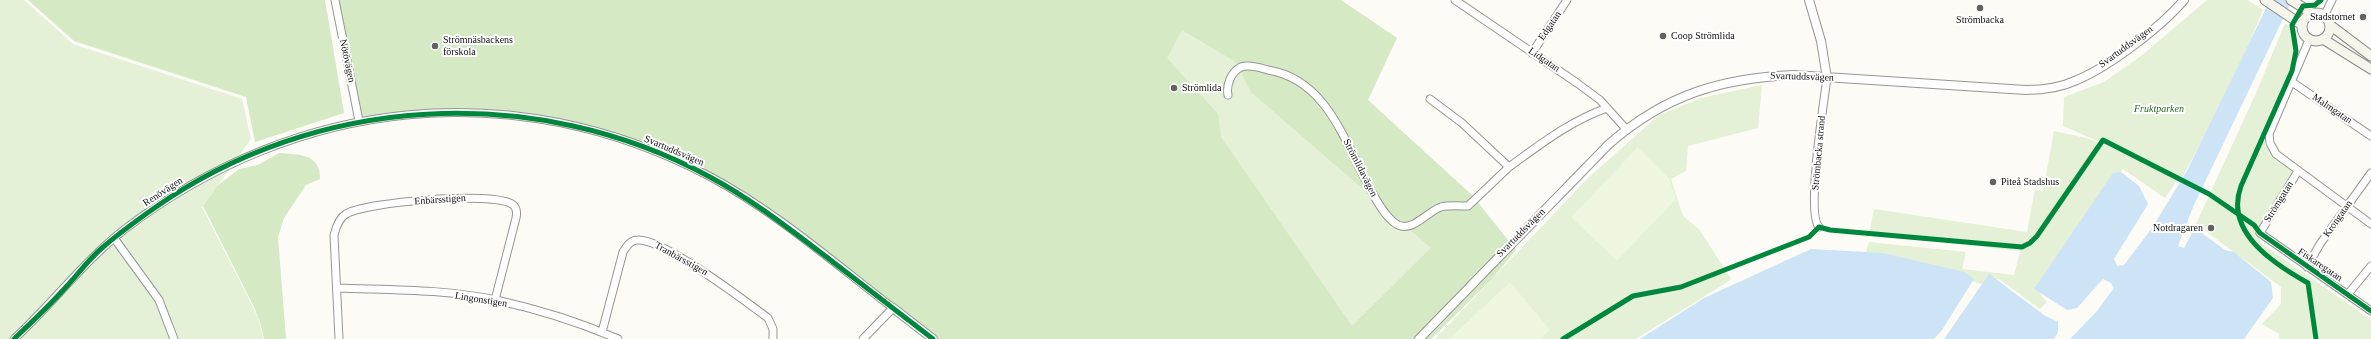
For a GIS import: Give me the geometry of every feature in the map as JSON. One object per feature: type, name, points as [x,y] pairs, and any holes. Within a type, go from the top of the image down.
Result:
[{"type":"main road","points":[[2265,0],[2302,25]]},
{"type":"main road","points":[[2295,2],[2312,13],[2320,13],[2330,25],[2371,56]]},
{"type":"main road","points":[[2312,13],[2304,19],[2302,25],[2302,34],[2309,40],[2319,42],[2323,39],[2330,25]]},
{"type":"main road","points":[[2323,39],[2371,69]]},
{"type":"street","name":"Nötövägen","points":[[335,0],[359,121]]},
{"type":"street","name":"Lidgatan","points":[[1455,0],[1577,83],[1607,108],[1626,129]]},
{"type":"street","name":"Edgatan","points":[[1532,52],[1567,0]]},
{"type":"street","points":[[1809,0],[1822,41],[1826,78]]},
{"type":"street","name":"Svartuddsvägen","points":[[1419,339],[1579,174],[1626,129],[1651,112],[1675,99],[1729,82],[1762,76],[1794,75],[2026,90],[2061,85],[2077,80],[2102,66],[2132,45],[2184,0]]},
{"type":"street","points":[[2324,16],[2332,0]]},
{"type":"street","points":[[2309,40],[2269,134],[2270,143],[2276,154],[2371,224]]},
{"type":"street","name":"Strömlidavägen","points":[[1228,95],[1226,89],[1230,79],[1241,67],[1248,66],[1275,71],[1293,78],[1311,90],[1323,101],[1335,120],[1379,204],[1391,220],[1399,225],[1408,226],[1417,222],[1432,211],[1442,207],[1468,206],[1510,167],[1550,136],[1576,120],[1607,108]]},
{"type":"street","name":"Strömbacka strand","points":[[1819,227],[1814,217],[1815,176],[1826,78]]},
{"type":"street","name":"Malmgatan","points":[[2292,82],[2371,136]]},
{"type":"street","points":[[1430,99],[1462,123],[1510,167]]},
{"type":"street","name":"Svartuddsvägen","points":[[359,121],[440,112],[507,115],[566,125],[639,146],[680,162],[737,192],[766,211],[933,339]]},
{"type":"street","name":"Renövägen","points":[[14,339],[44,312],[100,249],[182,190],[216,171],[267,148],[301,136],[359,121]]},
{"type":"street","name":"Strömgatan","points":[[2260,233],[2298,171]]},
{"type":"street","name":"Krongatan","points":[[2307,267],[2347,206],[2371,173]]},
{"type":"street","name":"Enbärsstigen","points":[[338,288],[333,254],[334,235],[337,224],[344,215],[352,211],[402,202],[476,197],[504,201],[513,204],[517,209],[495,300]]},
{"type":"street","name":"Fiskaregatan","points":[[2260,233],[2371,311]]},
{"type":"street","points":[[114,238],[155,295],[167,317],[174,339]]},
{"type":"street","name":"Tranbärsstigen","points":[[602,332],[623,252],[629,243],[637,239],[654,243],[717,280],[768,318],[774,329],[773,339]]},
{"type":"street","points":[[2348,294],[2371,266]]},
{"type":"street","points":[[338,288],[339,339]]},
{"type":"street","name":"Lingonstigen","points":[[338,288],[433,293],[495,300],[602,332],[618,339]]},
{"type":"street","points":[[863,339],[893,308]]},
{"type":"green space","points":[[0,0],[24,0],[73,44],[242,99],[251,139],[202,207],[253,307],[259,321],[263,339],[0,339]]},
{"type":"green space","points":[[28,0],[325,0],[344,113],[255,142],[246,97],[74,41]]},
{"type":"green space","points":[[337,0],[1341,0],[1397,38],[1368,100],[1472,195],[1516,250],[1491,280],[1431,339],[933,339],[786,225],[699,170],[590,130],[488,116],[407,118],[359,124]],"holes":[[[1182,30],[1236,62],[1251,92],[1431,248],[1352,326],[1221,137],[1218,114],[1167,58]]]},
{"type":"green space","name":"Fruktparken","points":[[2207,0],[2248,0],[2263,10],[2235,73],[2194,156],[2183,176],[2180,176],[2165,198],[2123,169],[2040,294],[2047,302],[2040,309],[1999,279],[1981,284],[1959,277],[1864,258],[1869,242],[1966,252],[1962,269],[2014,275],[2020,251],[1869,234],[1874,209],[2027,232],[2035,189],[2043,191],[2054,131],[2086,138],[2123,152],[2063,126],[2064,97],[2104,82],[2141,56]]},
{"type":"green space","points":[[2285,23],[2295,33],[2298,46],[2296,63],[2291,81],[2265,145],[2274,156],[2302,175],[2260,233],[2259,239],[2261,243],[2371,320],[2371,339],[2279,339],[2279,334],[2262,324],[2281,304],[2281,287],[2196,224],[2257,91]]},
{"type":"green space","points":[[1182,30],[1273,50],[1474,242],[1338,339],[1138,78]]},
{"type":"green space","points":[[1762,85],[1758,128],[1688,146],[1686,171],[1671,179],[1683,216],[1699,229],[1731,279],[1636,339],[1435,339],[1587,179],[1659,115],[1701,98]]},
{"type":"green space","points":[[1638,147],[1669,178],[1676,199],[1617,261],[1571,217]]},
{"type":"green space","points":[[279,153],[301,155],[312,160],[317,165],[320,179],[306,185],[284,218],[278,237],[286,339],[264,339],[260,322],[254,307],[203,206],[217,186],[239,169],[258,165]]},
{"type":"green space","points":[[1510,282],[1550,330],[1540,339],[1449,339]]},
{"type":"water","points":[[2270,0],[2292,0],[2193,207],[2178,246],[2184,248],[2193,231],[2199,231],[2225,250],[2234,252],[2271,282],[2273,298],[2244,339],[2070,339],[2097,311],[2114,288],[2111,283],[2103,279],[2077,308],[2067,310],[2034,289],[2113,173],[2121,172],[2139,186],[2148,204],[2114,259],[2117,266],[2124,265],[2152,228],[2188,169]]},
{"type":"water","points":[[1811,249],[1883,253],[1964,272],[1974,279],[1942,330],[1934,339],[1640,339],[1704,298]]},
{"type":"water","points":[[1989,274],[2044,315],[2058,322],[2058,332],[2054,339],[1944,339]]},
{"type":"cycle path","points":[[2316,339],[2308,283],[2267,256],[2255,245],[2246,232],[2240,218],[2238,203],[2241,186],[2292,71],[2296,51],[2292,25],[2303,6],[2315,5],[2321,0]]},
{"type":"cycle path","points":[[14,339],[108,243],[153,209],[216,171],[284,142],[354,123],[427,114],[500,115],[572,126],[642,146],[710,177],[754,204],[933,339]]},
{"type":"cycle path","points":[[1563,339],[1633,296],[1681,287],[1809,237],[1819,227],[1830,230],[2022,247],[2030,243],[2037,236],[2103,140],[2209,194],[2254,225],[2260,233],[2371,311]]},
{"type":"place","name":"Strömbacka","points":[[1980,8]]},
{"type":"place","name":"Stadstornet","points":[[2363,17]]},
{"type":"place","name":"Coop Strömlida","points":[[1663,36]]},
{"type":"place","name":"Strömnäsbackens förskola","points":[[435,46]]},
{"type":"place","name":"Strömlida","points":[[1174,88]]},
{"type":"place","name":"Piteå Stadshus","points":[[1993,182]]},
{"type":"place","name":"Notdragaren","points":[[2211,228]]}]
